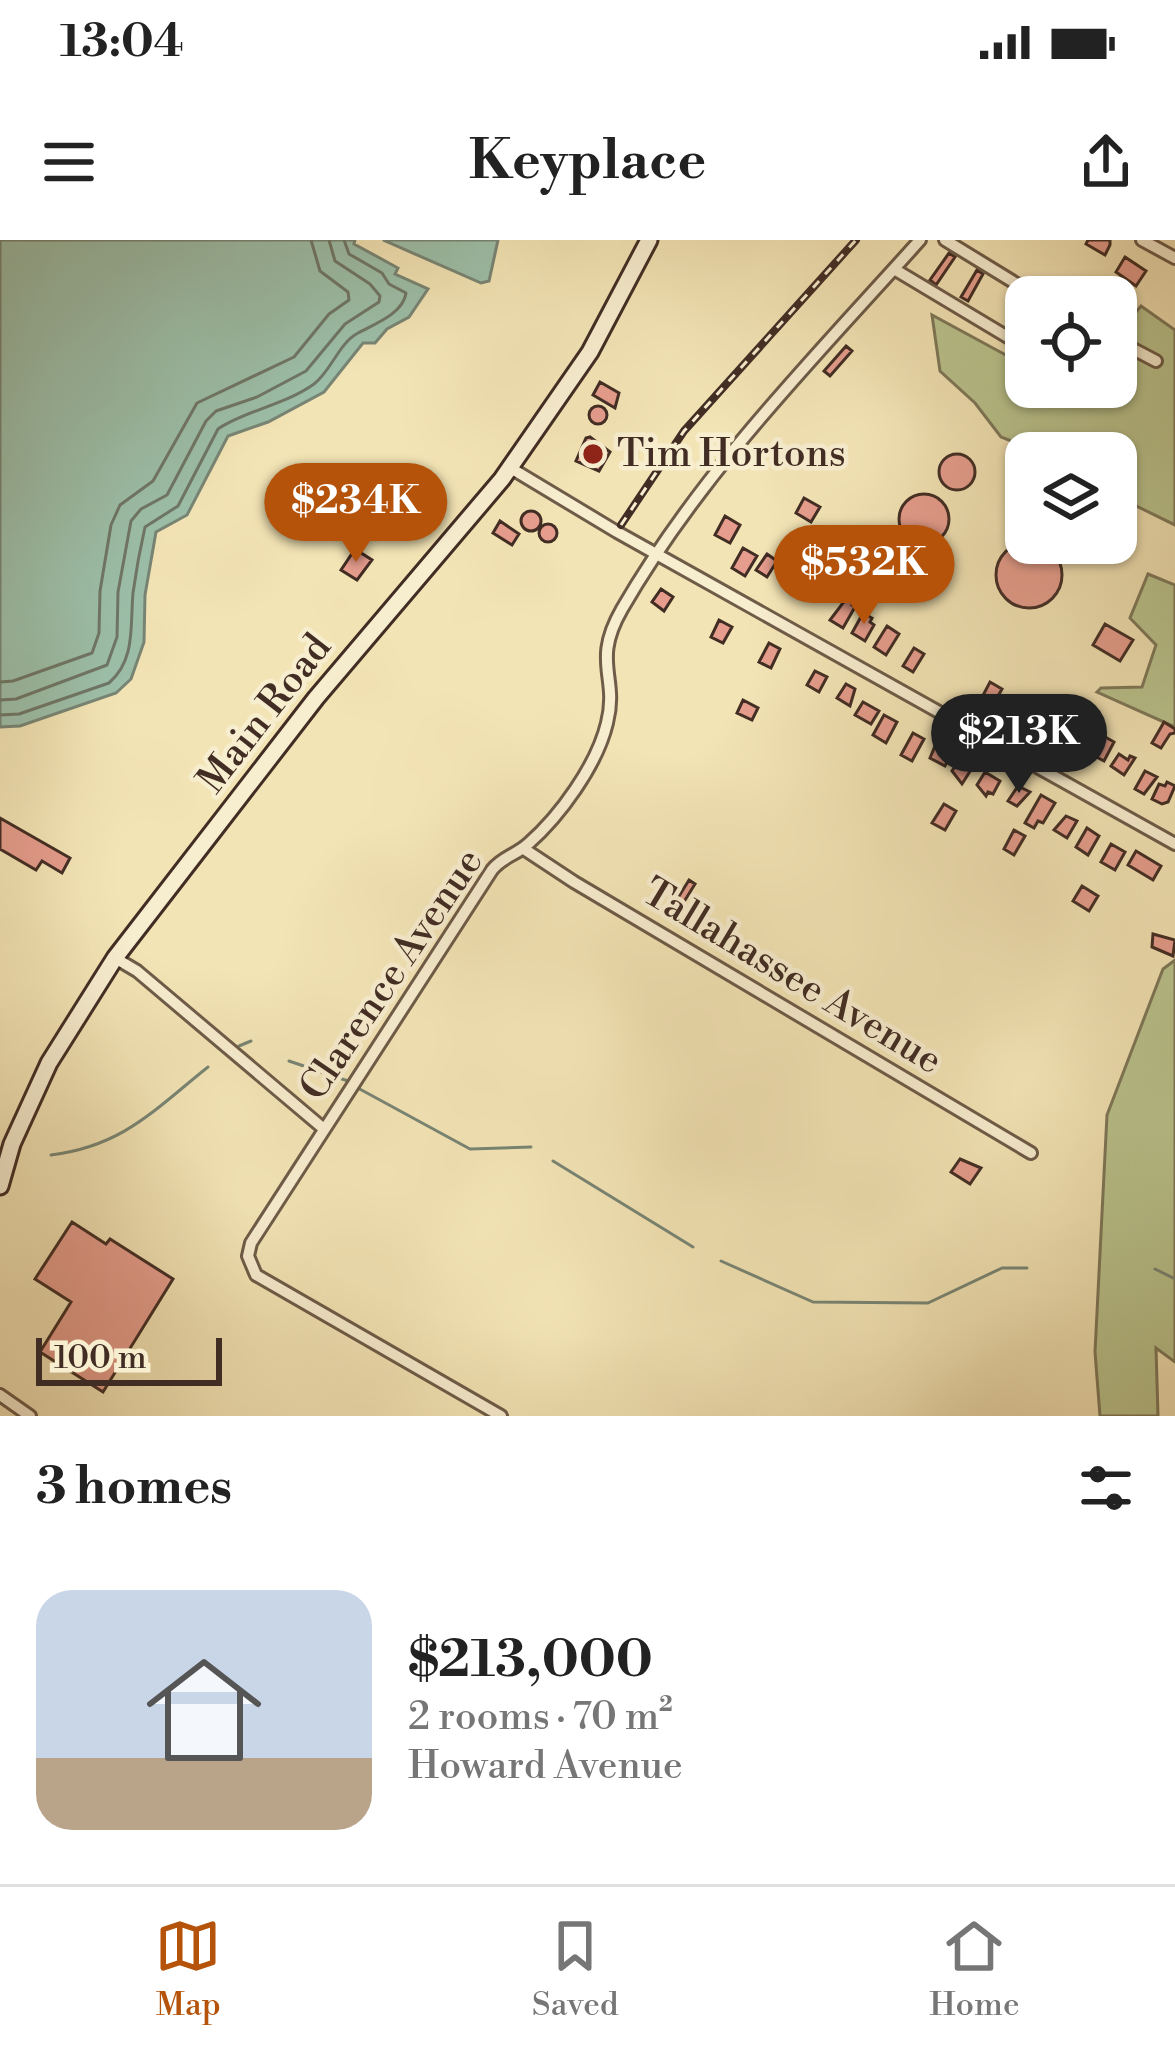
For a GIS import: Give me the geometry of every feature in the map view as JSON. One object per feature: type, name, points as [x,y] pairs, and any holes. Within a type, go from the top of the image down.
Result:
[{"type":"main road","name":"Main Road","points":[[0,1186],[12,1144],[49,1064],[115,958],[316,698],[509,467],[590,352],[650,240]]},
{"type":"street","name":"Clarence Avenue","points":[[501,1416],[256,1275],[248,1256],[251,1243],[492,870],[506,856],[524,849],[570,793],[603,736],[610,709],[604,657],[610,631],[657,555],[726,459],[920,240]]},
{"type":"street","points":[[945,240],[1005,277]]},
{"type":"street","points":[[1142,240],[1175,258]]},
{"type":"street","points":[[894,269],[1005,335]]},
{"type":"street","points":[[1137,351],[1156,361]]},
{"type":"street","points":[[509,467],[657,555],[1175,844]]},
{"type":"street","name":"Tallahassee Avenue","points":[[524,849],[1031,1153]]},
{"type":"street","points":[[115,958],[137,971],[324,1130]]},
{"type":"street","points":[[0,1395],[30,1416]]},
{"type":"shaded area","points":[[1141,306],[1175,330],[1175,525],[1137,506],[1137,432],[1005,432],[1005,439],[1001,437],[975,403],[940,371],[932,315],[1005,355],[1005,408],[1137,408],[1137,311]]},
{"type":"shaded area","points":[[1148,574],[1175,585],[1175,727],[1097,692],[1142,687],[1156,645],[1130,618]]},
{"type":"shaded area","points":[[1175,960],[1175,1362],[1156,1348],[1158,1416],[1100,1416],[1095,1352],[1107,1115],[1163,969]]},
{"type":"water","points":[[0,240],[355,240],[354,244],[398,268],[395,274],[428,289],[409,317],[387,329],[375,343],[363,343],[324,392],[268,422],[228,436],[187,515],[156,532],[145,595],[144,642],[131,679],[116,693],[20,726],[0,727]]},
{"type":"water","points":[[383,240],[498,240],[489,281],[481,283]]},
{"type":"building","points":[[1088,240],[1110,240],[1105,255],[1086,244]]},
{"type":"building","points":[[949,253],[955,257],[936,285],[930,280]]},
{"type":"building","points":[[1125,257],[1146,271],[1137,284],[1137,276],[1116,272]]},
{"type":"building","points":[[977,270],[983,274],[968,301],[961,297]]},
{"type":"building","points":[[846,346],[852,351],[830,376],[824,371]]},
{"type":"building","points":[[600,382],[619,393],[615,408],[593,395]]},
{"type":"building","points":[[598,406],[607,415],[598,424],[589,415]]},
{"type":"building","name":"Tim Hortons","points":[[590,437],[610,452],[599,471],[576,461]]},
{"type":"building","points":[[957,454],[970,459],[975,472],[970,485],[957,490],[944,485],[939,472],[944,459]]},
{"type":"building","points":[[924,494],[942,501],[949,519],[942,537],[924,544],[906,537],[899,519],[906,501]]},
{"type":"building","points":[[804,498],[820,507],[811,522],[796,513]]},
{"type":"building","points":[[531,511],[541,521],[531,531],[521,521]]},
{"type":"building","points":[[725,516],[740,525],[730,543],[715,535]]},
{"type":"building","points":[[500,521],[519,534],[512,545],[493,533]]},
{"type":"building","points":[[548,524],[557,533],[548,542],[539,533]]},
{"type":"building","points":[[743,548],[757,556],[745,576],[732,568]]},
{"type":"building","points":[[355,549],[372,560],[357,580],[341,570]]},
{"type":"building","points":[[1005,551],[1005,564],[1060,564],[1060,588],[1042,606],[1016,606],[998,588],[998,562]]},
{"type":"building","points":[[767,554],[777,561],[767,577],[756,570]]},
{"type":"building","points":[[797,566],[807,572],[797,590],[787,584]]},
{"type":"building","points":[[661,589],[673,597],[664,611],[652,602]]},
{"type":"building","points":[[849,595],[856,599],[855,607],[843,628],[830,620]]},
{"type":"building","points":[[863,613],[874,625],[865,641],[852,633]]},
{"type":"building","points":[[719,620],[732,627],[723,643],[711,637]]},
{"type":"building","points":[[1105,624],[1133,640],[1120,661],[1093,645]]},
{"type":"building","points":[[887,626],[899,634],[886,655],[874,647]]},
{"type":"building","points":[[769,643],[780,649],[771,668],[759,662]]},
{"type":"building","points":[[914,648],[924,654],[913,672],[903,666]]},
{"type":"building","points":[[815,671],[827,677],[819,692],[807,685]]},
{"type":"building","points":[[990,682],[1002,689],[990,710],[979,703]]},
{"type":"building","points":[[846,684],[855,689],[850,706],[837,698]]},
{"type":"building","points":[[1017,698],[1029,704],[1018,725],[1012,722],[1010,726],[1003,722]]},
{"type":"building","points":[[743,700],[758,708],[752,720],[737,713]]},
{"type":"building","points":[[863,702],[879,711],[871,724],[855,715]]},
{"type":"building","points":[[884,715],[897,722],[886,743],[873,735]]},
{"type":"building","points":[[1055,715],[1065,721],[1054,738],[1038,728],[1045,717],[1051,720]]},
{"type":"building","points":[[1164,722],[1175,733],[1161,748],[1152,743]]},
{"type":"building","points":[[1075,725],[1095,735],[1087,751],[1067,740]]},
{"type":"building","points":[[913,733],[924,739],[912,761],[901,755]]},
{"type":"building","points":[[1100,734],[1114,742],[1104,761],[1089,753]]},
{"type":"building","points":[[935,746],[951,754],[945,766],[930,758]]},
{"type":"building","points":[[1119,754],[1128,760],[1135,758],[1124,775],[1111,766]]},
{"type":"building","points":[[961,757],[974,765],[962,784],[952,771]]},
{"type":"building","points":[[1145,771],[1157,777],[1144,794],[1135,789]]},
{"type":"building","points":[[985,772],[1000,781],[993,794],[986,796],[977,785]]},
{"type":"building","points":[[1159,784],[1175,786],[1168,802],[1152,799]]},
{"type":"building","points":[[1018,786],[1030,792],[1017,806],[1008,801]]},
{"type":"building","points":[[1041,795],[1055,803],[1043,823],[1038,821],[1034,828],[1025,823]]},
{"type":"building","points":[[944,804],[956,811],[945,830],[932,823]]},
{"type":"building","points":[[1066,816],[1077,821],[1067,838],[1054,830]]},
{"type":"building","points":[[0,818],[70,858],[62,873],[42,861],[36,870],[0,849]]},
{"type":"building","points":[[1087,828],[1099,836],[1088,855],[1076,847]]},
{"type":"building","points":[[1014,830],[1025,836],[1014,855],[1004,849]]},
{"type":"building","points":[[1111,844],[1125,852],[1115,870],[1101,862]]},
{"type":"building","points":[[1136,851],[1161,866],[1153,880],[1128,865]]},
{"type":"building","points":[[689,880],[695,884],[677,913],[671,909]]},
{"type":"building","points":[[1082,886],[1098,896],[1089,911],[1073,901]]},
{"type":"building","points":[[697,913],[725,931],[721,937],[693,919]]},
{"type":"building","points":[[1153,934],[1175,940],[1173,956],[1152,947]]},
{"type":"building","points":[[960,1159],[981,1168],[970,1184],[951,1172]]},
{"type":"building","points":[[72,1222],[106,1244],[110,1239],[173,1279],[103,1392],[40,1352],[71,1302],[35,1279]]},
{"type":"waterway","points":[[239,1046],[251,1041]]},
{"type":"waterway","points":[[289,1061],[348,1081]]},
{"type":"waterway","points":[[51,1155],[118,1135],[208,1067]]},
{"type":"waterway","points":[[356,1087],[470,1149],[531,1147]]},
{"type":"waterway","points":[[553,1161],[693,1247]]},
{"type":"waterway","points":[[721,1261],[813,1302],[928,1303],[1002,1268],[1027,1268]]},
{"type":"waterway","points":[[1155,1269],[1175,1279]]},
{"type":"railway","points":[[621,525],[684,431],[856,240]]},
{"type":"place","name":"Tim Hortons","points":[[593,454]]}]
